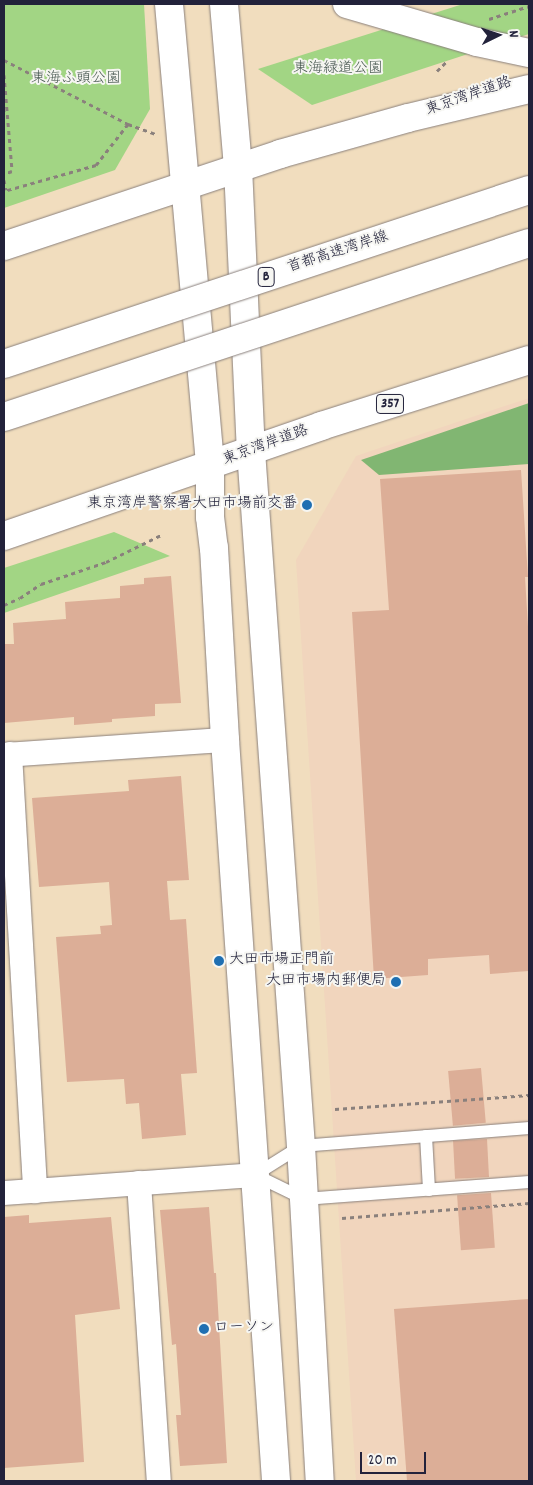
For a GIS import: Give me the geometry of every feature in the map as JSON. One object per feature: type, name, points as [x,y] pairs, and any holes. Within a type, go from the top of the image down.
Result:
[{"type":"main road","points":[[169,4],[210,466],[210,517],[214,548],[225,740],[276,1481]]},
{"type":"main road","points":[[224,4],[238,167],[251,451],[301,1146],[320,1481]]},
{"type":"main road","points":[[348,4],[477,42],[529,52]]},
{"type":"main road","name":"東京湾岸道路","points":[[408,118],[529,75]]},
{"type":"main road","name":"東京湾岸道路","points":[[4,246],[238,167],[408,118],[529,89]]},
{"type":"main road","name":"首都高速湾岸線","points":[[4,364],[529,190]]},
{"type":"main road","points":[[4,417],[529,243]]},
{"type":"main road","name":"東京湾岸道路","points":[[4,536],[321,426],[529,360]]},
{"type":"street","points":[[35,1191],[7,754],[225,740]]},
{"type":"street","points":[[4,1193],[255,1175]]},
{"type":"street","points":[[139,1184],[159,1481]]},
{"type":"lane","points":[[255,1175],[301,1146],[529,1128]]},
{"type":"lane","points":[[426,1136],[429,1190]]},
{"type":"lane","points":[[255,1175],[304,1199],[529,1182]]},
{"type":"path","points":[[4,60],[128,124],[158,135]]},
{"type":"path","points":[[4,75],[12,171],[4,174]]},
{"type":"path","points":[[4,180],[5,190],[96,165],[128,124]]},
{"type":"path","points":[[4,605],[20,598],[41,584],[106,562],[162,535]]},
{"type":"path","points":[[335,1109],[529,1095]]},
{"type":"path","points":[[342,1218],[529,1203]]},
{"type":"shaded area","points":[[529,398],[529,1481],[356,1481],[296,560],[356,456]]},
{"type":"green space","name":"東海ふ頭公園","points":[[4,4],[144,4],[150,109],[115,170],[4,208]]},
{"type":"green space","name":"東海緑道公園","points":[[463,4],[529,4],[529,34],[312,105],[258,69]]},
{"type":"green space","points":[[529,403],[529,464],[379,475],[361,460]]},
{"type":"green space","points":[[114,532],[170,556],[4,613],[4,568]]},
{"type":"building","points":[[521,470],[528,577],[525,577],[529,643],[529,971],[490,974],[489,955],[428,959],[428,975],[374,979],[352,612],[389,610],[380,479]]},
{"type":"building","points":[[171,576],[181,703],[155,704],[155,716],[112,719],[112,722],[74,725],[74,717],[4,723],[4,644],[14,644],[13,623],[66,619],[65,602],[120,598],[120,586],[144,584],[144,578]]},
{"type":"building","points":[[181,776],[189,880],[167,881],[170,920],[186,919],[197,1073],[181,1074],[186,1135],[142,1139],[139,1103],[126,1104],[124,1079],[67,1082],[56,937],[101,934],[100,926],[112,925],[109,882],[39,887],[32,798],[129,791],[128,780]]},
{"type":"building","points":[[481,1068],[486,1123],[453,1126],[448,1071]]},
{"type":"building","points":[[487,1139],[489,1177],[455,1179],[453,1141]]},
{"type":"building","points":[[491,1193],[495,1248],[461,1250],[457,1195]]},
{"type":"building","points":[[209,1207],[214,1273],[216,1273],[227,1463],[180,1466],[176,1415],[181,1415],[176,1344],[172,1345],[160,1210]]},
{"type":"building","points":[[29,1215],[29,1223],[111,1217],[120,1309],[75,1315],[84,1462],[4,1468],[4,1217]]},
{"type":"building","points":[[529,1299],[529,1481],[407,1481],[394,1309]]},
{"type":"place","name":"東京湾岸警察署大田市場前交番","points":[[307,505]]},
{"type":"place","name":"大田市場正門前","points":[[219,961]]},
{"type":"place","name":"大田市場内郵便局","points":[[396,982]]},
{"type":"place","name":"ローソン","points":[[204,1329]]}]
